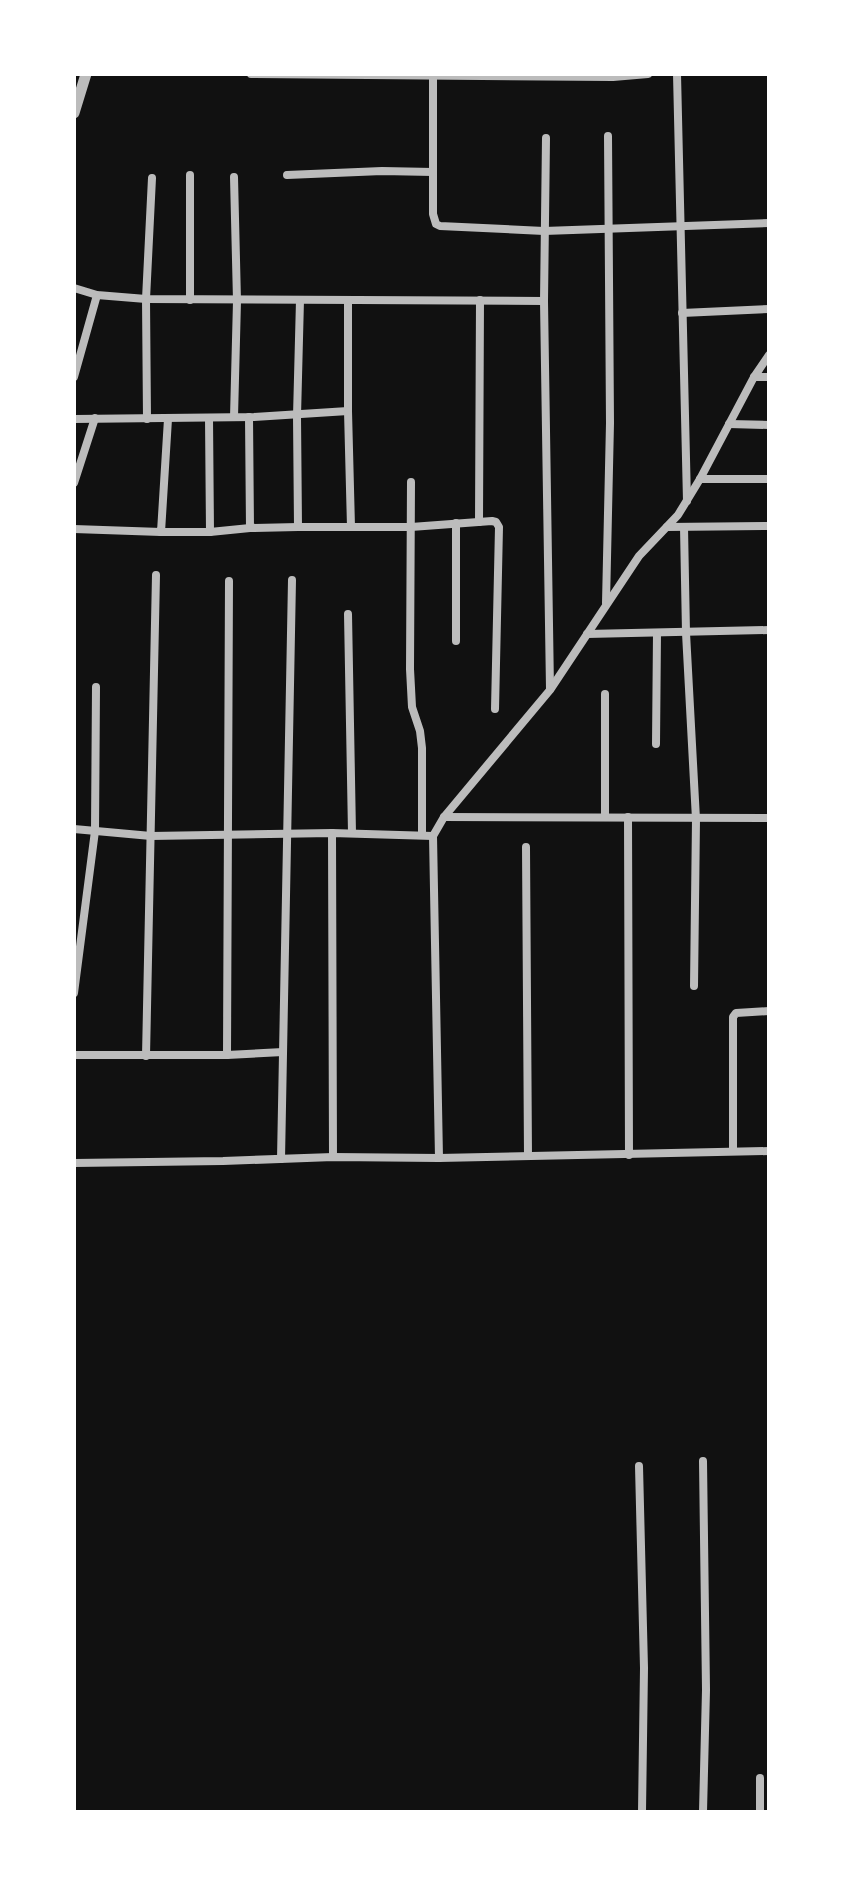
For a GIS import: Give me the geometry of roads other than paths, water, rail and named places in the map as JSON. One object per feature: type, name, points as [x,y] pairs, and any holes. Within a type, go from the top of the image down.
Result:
[{"type":"street","points":[[74,113],[86,74]]},
{"type":"street","points":[[251,74],[613,77],[648,74]]},
{"type":"street","points":[[677,74],[687,502]]},
{"type":"street","points":[[433,75],[433,219],[436,224],[544,231],[769,223]]},
{"type":"street","points":[[606,605],[610,423],[608,136]]},
{"type":"street","points":[[546,138],[544,301],[550,690]]},
{"type":"street","points":[[287,175],[433,172]]},
{"type":"street","points":[[190,175],[190,300]]},
{"type":"street","points":[[234,177],[237,301],[234,417]]},
{"type":"street","points":[[147,419],[146,299],[152,178]]},
{"type":"street","points":[[74,288],[97,295],[146,299],[544,301]]},
{"type":"street","points":[[74,377],[97,295]]},
{"type":"street","points":[[298,527],[300,300]]},
{"type":"street","points":[[348,300],[351,527]]},
{"type":"street","points":[[479,522],[480,300]]},
{"type":"street","points":[[682,313],[769,309]]},
{"type":"street","points":[[439,1158],[433,836],[444,817],[550,690],[639,556],[678,515],[769,355]]},
{"type":"street","points":[[754,377],[769,377]]},
{"type":"street","points":[[74,419],[297,416],[348,411]]},
{"type":"street","points":[[249,417],[250,528]]},
{"type":"street","points":[[74,483],[95,418]]},
{"type":"street","points":[[209,418],[210,532]]},
{"type":"street","points":[[161,532],[168,419]]},
{"type":"street","points":[[729,424],[769,425]]},
{"type":"street","points":[[700,479],[769,479]]},
{"type":"street","points":[[411,482],[410,669],[412,707],[422,748],[422,835]]},
{"type":"street","points":[[74,529],[210,532],[250,528],[411,527],[496,522],[499,527],[495,709]]},
{"type":"street","points":[[456,523],[456,641]]},
{"type":"street","points":[[667,527],[769,526]]},
{"type":"street","points":[[684,527],[696,819],[694,986]]},
{"type":"street","points":[[146,1056],[156,575]]},
{"type":"street","points":[[281,1159],[292,580]]},
{"type":"street","points":[[227,1055],[229,581]]},
{"type":"street","points":[[348,614],[352,833]]},
{"type":"street","points":[[587,634],[769,630]]},
{"type":"street","points":[[656,744],[657,633]]},
{"type":"street","points":[[74,993],[95,831],[96,687]]},
{"type":"street","points":[[605,694],[605,817]]},
{"type":"street","points":[[444,817],[769,818]]},
{"type":"street","points":[[628,817],[629,1155]]},
{"type":"street","points":[[74,829],[151,836],[352,833],[433,836]]},
{"type":"street","points":[[332,833],[333,1157]]},
{"type":"street","points":[[526,847],[528,1156]]},
{"type":"street","points":[[733,1151],[731,1024],[736,1013],[769,1011]]},
{"type":"street","points":[[74,1055],[283,1052]]},
{"type":"street","points":[[74,1163],[769,1151]]},
{"type":"street","points":[[703,1461],[706,1690],[703,1812]]},
{"type":"street","points":[[639,1466],[644,1668],[642,1812]]},
{"type":"street","points":[[760,1778],[760,1812]]}]
